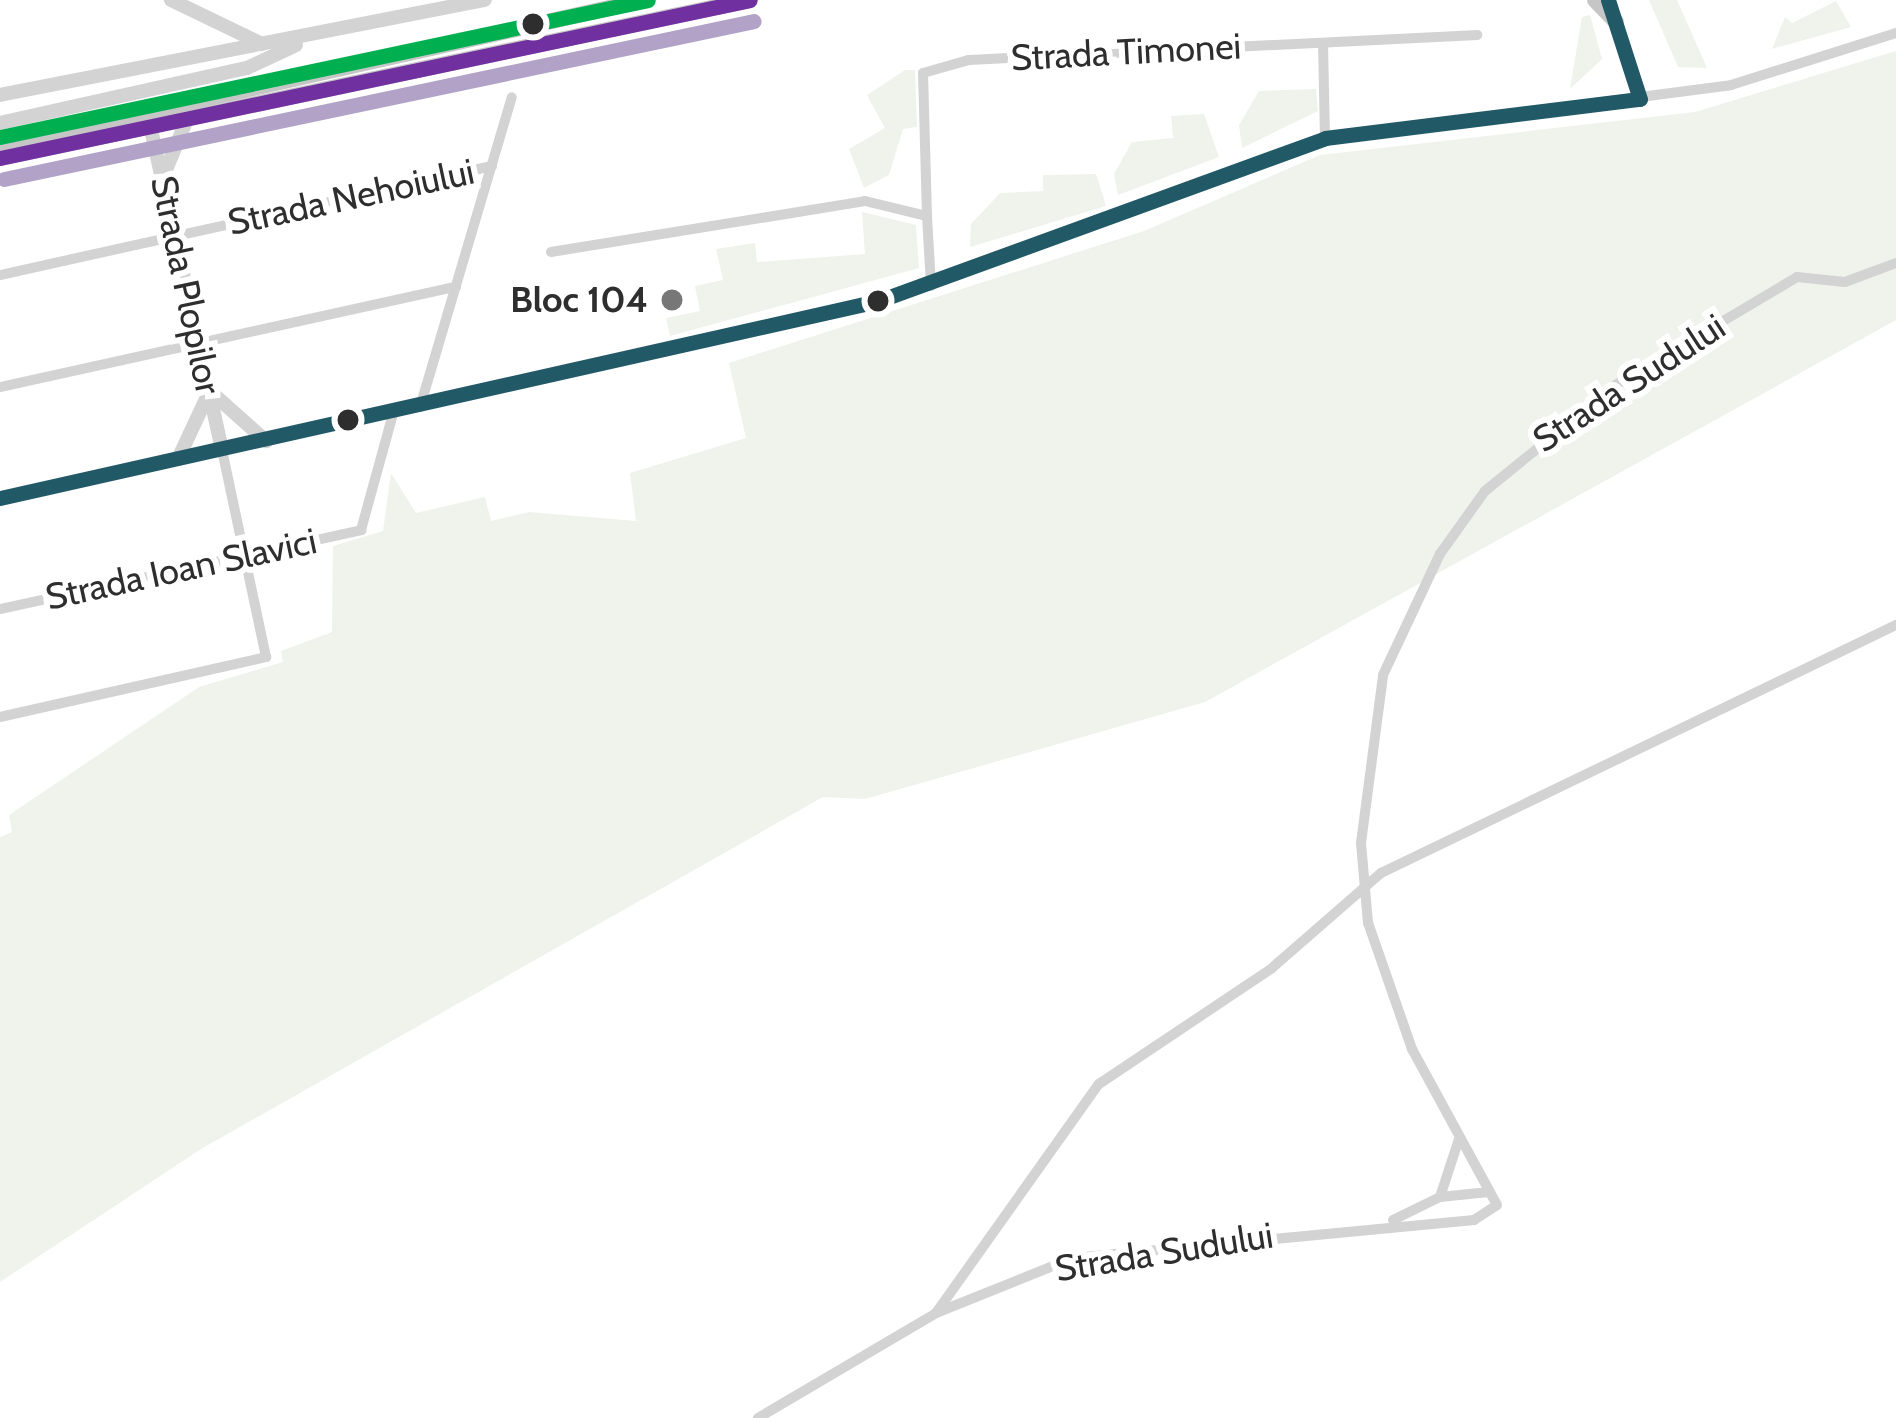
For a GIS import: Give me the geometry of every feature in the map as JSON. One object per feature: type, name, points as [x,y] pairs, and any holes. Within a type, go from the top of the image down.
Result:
[{"type":"main road","points":[[0,145],[645,0]]},
{"type":"main road","points":[[706,6],[725,0]]},
{"type":"main road","points":[[0,158],[750,0]]},
{"type":"main road","points":[[1595,0],[1616,22]]},
{"type":"main road","points":[[1616,22],[1620,0]]},
{"type":"street","points":[[171,0],[262,44]]},
{"type":"street","points":[[0,95],[262,44],[303,41],[485,0]]},
{"type":"street","points":[[1608,0],[1640,99]]},
{"type":"street","points":[[0,497],[421,407],[931,286],[1325,138],[1731,85],[1896,33]]},
{"type":"street","name":"Strada Timonei","points":[[931,286],[923,73],[969,60],[1477,35]]},
{"type":"street","points":[[0,123],[247,68],[303,41]]},
{"type":"street","points":[[1323,43],[1325,138]]},
{"type":"street","points":[[421,407],[512,97]]},
{"type":"street","points":[[164,183],[172,135],[189,116]]},
{"type":"street","name":"Strada Plopilor","points":[[0,717],[266,657],[150,125]]},
{"type":"street","name":"Strada Nehoiului","points":[[0,275],[492,166]]},
{"type":"street","points":[[551,252],[865,201],[927,216]]},
{"type":"street","name":"Strada Sudului","points":[[758,1418],[936,1313],[1073,1258],[1390,1221],[1449,1230],[1497,1205],[1412,1048],[1368,922],[1360,843],[1383,675],[1440,554],[1485,491],[1617,384],[1797,277],[1845,282],[1896,263]]},
{"type":"street","points":[[0,387],[456,287]]},
{"type":"street","points":[[178,459],[208,388],[266,441]]},
{"type":"street","name":"Strada Ioan Slavici","points":[[0,609],[361,530],[393,413]]},
{"type":"street","points":[[936,1313],[1100,1084],[1272,968],[1381,873],[1896,625]]},
{"type":"street","points":[[1440,1196],[1459,1138]]},
{"type":"street","name":"Strada Sudului","points":[[1390,1221],[1440,1196],[1490,1192]]},
{"type":"shaded area","points":[[1649,0],[1677,0],[1707,68],[1678,67]]},
{"type":"shaded area","points":[[1836,1],[1851,27],[1772,49],[1785,17],[1792,23]]},
{"type":"shaded area","points":[[1590,15],[1602,59],[1570,89],[1582,17]]},
{"type":"shaded area","points":[[1896,51],[1896,320],[1205,702],[865,799],[823,797],[201,1149],[0,1282],[0,837],[12,832],[9,815],[199,687],[283,662],[281,651],[332,632],[333,546],[383,531],[391,473],[416,513],[485,497],[491,521],[529,512],[636,521],[630,473],[746,438],[729,363],[1144,231],[1320,155],[1695,112]]},
{"type":"shaded area","points":[[905,70],[915,70],[917,127],[903,129],[889,175],[864,188],[849,149],[885,128],[867,95]]},
{"type":"shaded area","points":[[1316,89],[1318,111],[1242,148],[1239,125],[1259,91]]},
{"type":"shaded area","points":[[1204,114],[1219,157],[1118,195],[1114,174],[1132,142],[1173,138],[1171,116]]},
{"type":"shaded area","points":[[1096,174],[1106,206],[970,247],[971,224],[1000,193],[1043,191],[1043,175]]},
{"type":"shaded area","points":[[862,212],[916,225],[919,268],[670,336],[666,318],[700,311],[695,286],[723,280],[716,249],[755,243],[757,262],[865,254]]},
{"type":"transit line","points":[[0,137],[648,0]]},
{"type":"transit line","points":[[0,158],[750,0]]},
{"type":"transit line","points":[[1608,0],[1640,99]]},
{"type":"transit line","points":[[4,179],[754,21]]},
{"type":"transit line","points":[[0,498],[878,301],[1325,138],[1640,99]]},
{"type":"place","name":"Bloc 104","points":[[672,300]]}]
